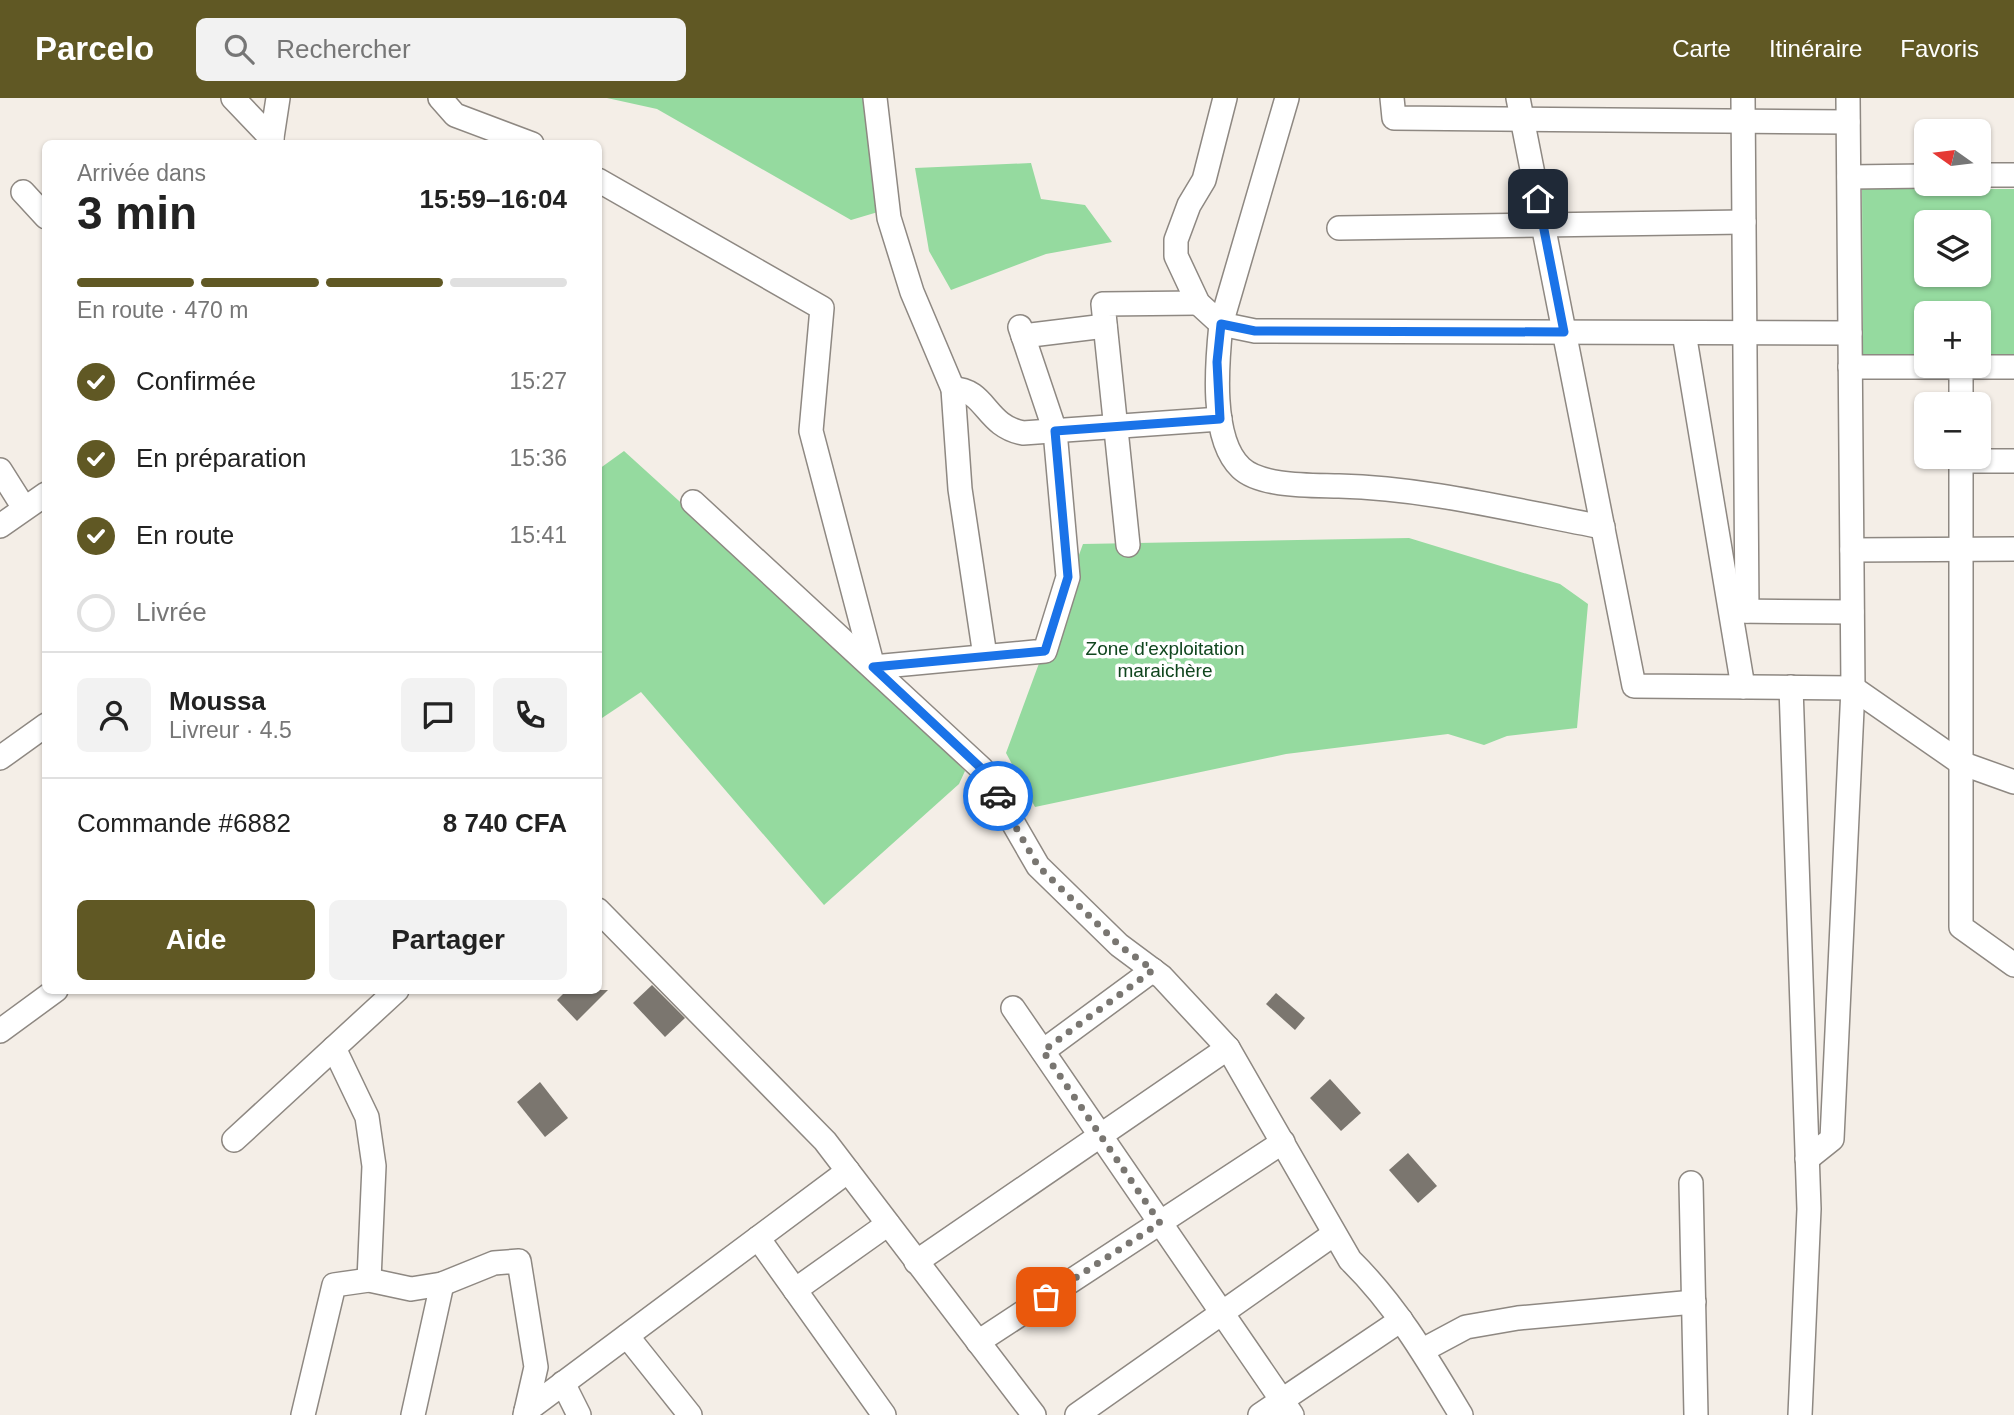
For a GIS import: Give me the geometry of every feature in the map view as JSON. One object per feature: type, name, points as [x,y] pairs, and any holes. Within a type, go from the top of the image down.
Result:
[{"type":"street","points":[[233,98],[271,140]]},
{"type":"street","points":[[272,140],[278,98]]},
{"type":"street","points":[[440,98],[456,115],[522,140]]},
{"type":"street","points":[[875,98],[889,218],[912,292],[953,389],[960,489],[985,656]]},
{"type":"street","points":[[1225,98],[1204,180],[1189,205],[1176,240],[1176,256],[1180,269],[1198,303],[1221,324],[1255,331],[1850,333]]},
{"type":"street","points":[[1287,98],[1221,324],[1217,362],[1220,419],[1232,458],[1243,471],[1275,482],[1383,487],[1603,527]]},
{"type":"street","points":[[1392,98],[1394,118],[1520,109],[1643,109],[1744,121],[1849,122]]},
{"type":"street","points":[[1742,687],[1738,611],[1745,332],[1743,98]]},
{"type":"street","points":[[1807,1159],[1832,1139],[1853,688],[1848,98]]},
{"type":"street","points":[[1520,109],[1634,686],[1853,688],[1961,762],[2014,782]]},
{"type":"street","points":[[1992,175],[2014,175]]},
{"type":"street","points":[[1849,177],[1914,176]]},
{"type":"street","points":[[602,182],[822,308],[811,431],[873,667]]},
{"type":"street","points":[[23,192],[42,213]]},
{"type":"street","points":[[1339,228],[1744,222]]},
{"type":"street","points":[[1128,545],[1103,304],[1198,303]]},
{"type":"street","points":[[873,667],[1045,651],[1068,577],[1055,431],[1021,332],[1105,326]]},
{"type":"street","points":[[1684,332],[1738,611]]},
{"type":"street","points":[[1850,367],[1914,367]]},
{"type":"street","points":[[1991,367],[2014,367]]},
{"type":"street","points":[[953,389],[963,389],[974,395],[1000,426],[1023,433],[1220,419]]},
{"type":"street","points":[[1991,460],[2014,461]]},
{"type":"street","points":[[1961,469],[1961,927],[2014,965]]},
{"type":"street","points":[[0,470],[24,508]]},
{"type":"street","points":[[0,526],[42,497]]},
{"type":"street","points":[[693,502],[982,769],[1038,866],[1119,945],[1153,970],[1228,1048],[1350,1260],[1378,1288],[1423,1350],[1461,1415]]},
{"type":"street","points":[[1852,550],[2014,549]]},
{"type":"street","points":[[1738,611],[1852,612]]},
{"type":"street","points":[[1791,687],[1809,1209],[1800,1345],[1800,1415]]},
{"type":"street","points":[[0,758],[42,728]]},
{"type":"street","points":[[602,914],[825,1141],[1034,1415]]},
{"type":"street","points":[[1043,1051],[1153,970]]},
{"type":"street","points":[[0,1031],[51,994]]},
{"type":"street","points":[[234,1140],[393,994]]},
{"type":"street","points":[[1013,1008],[1287,1408]]},
{"type":"street","points":[[334,1048],[368,1117],[374,1166],[369,1280]]},
{"type":"street","points":[[916,1262],[1228,1048]]},
{"type":"street","points":[[978,1342],[1283,1142]]},
{"type":"street","points":[[525,1413],[848,1171]]},
{"type":"street","points":[[1689,1415],[1694,1302],[1691,1183]]},
{"type":"street","points":[[796,1290],[888,1224]]},
{"type":"street","points":[[1077,1415],[1334,1234]]},
{"type":"street","points":[[758,1238],[884,1415]]},
{"type":"street","points":[[303,1415],[334,1286],[369,1280],[411,1289],[442,1284],[494,1263],[519,1261],[536,1367],[525,1413]]},
{"type":"street","points":[[413,1415],[442,1284]]},
{"type":"street","points":[[1423,1350],[1466,1328],[1518,1318],[1694,1302]]},
{"type":"street","points":[[1260,1415],[1287,1408],[1401,1320]]},
{"type":"street","points":[[627,1336],[690,1415]]},
{"type":"street","points":[[563,1383],[579,1415]]},
{"type":"green space","points":[[607,98],[875,98],[888,209],[851,220],[657,109]]},
{"type":"green space","points":[[1031,163],[1041,199],[1085,205],[1112,242],[1046,254],[951,290],[929,251],[915,168]]},
{"type":"green space","points":[[1862,189],[1914,189],[1914,196],[1992,196],[1992,189],[2014,189],[2014,357],[1991,357],[1991,301],[1914,301],[1914,357],[1863,357]]},
{"type":"green space","points":[[624,451],[862,667],[965,771],[959,784],[824,905],[641,692],[602,718],[602,467]]},
{"type":"green space","name":"Zone d'exploitation maraichère","points":[[1409,538],[1560,584],[1588,604],[1577,728],[1507,736],[1484,745],[1448,734],[1286,754],[1035,807],[1006,753],[1083,544]]},
{"type":"building","points":[[652,985],[685,1018],[665,1037],[633,1003]]},
{"type":"building","points":[[602,990],[608,990],[577,1021],[557,1000],[563,994],[602,994]]},
{"type":"building","points":[[1276,993],[1305,1018],[1295,1030],[1266,1004]]},
{"type":"building","points":[[1330,1079],[1361,1113],[1341,1131],[1310,1098]]},
{"type":"building","points":[[540,1082],[568,1118],[545,1137],[517,1102]]},
{"type":"building","points":[[1408,1153],[1437,1186],[1418,1203],[1389,1170]]},
{"type":"way so far","points":[[998,796],[1038,866],[1119,945],[1153,970],[1043,1051],[1160,1223],[1046,1297]]},
{"type":"route","points":[[998,796],[982,769],[873,667],[1045,651],[1068,577],[1055,431],[1220,419],[1217,362],[1221,324],[1255,331],[1564,332],[1538,199]]}]
